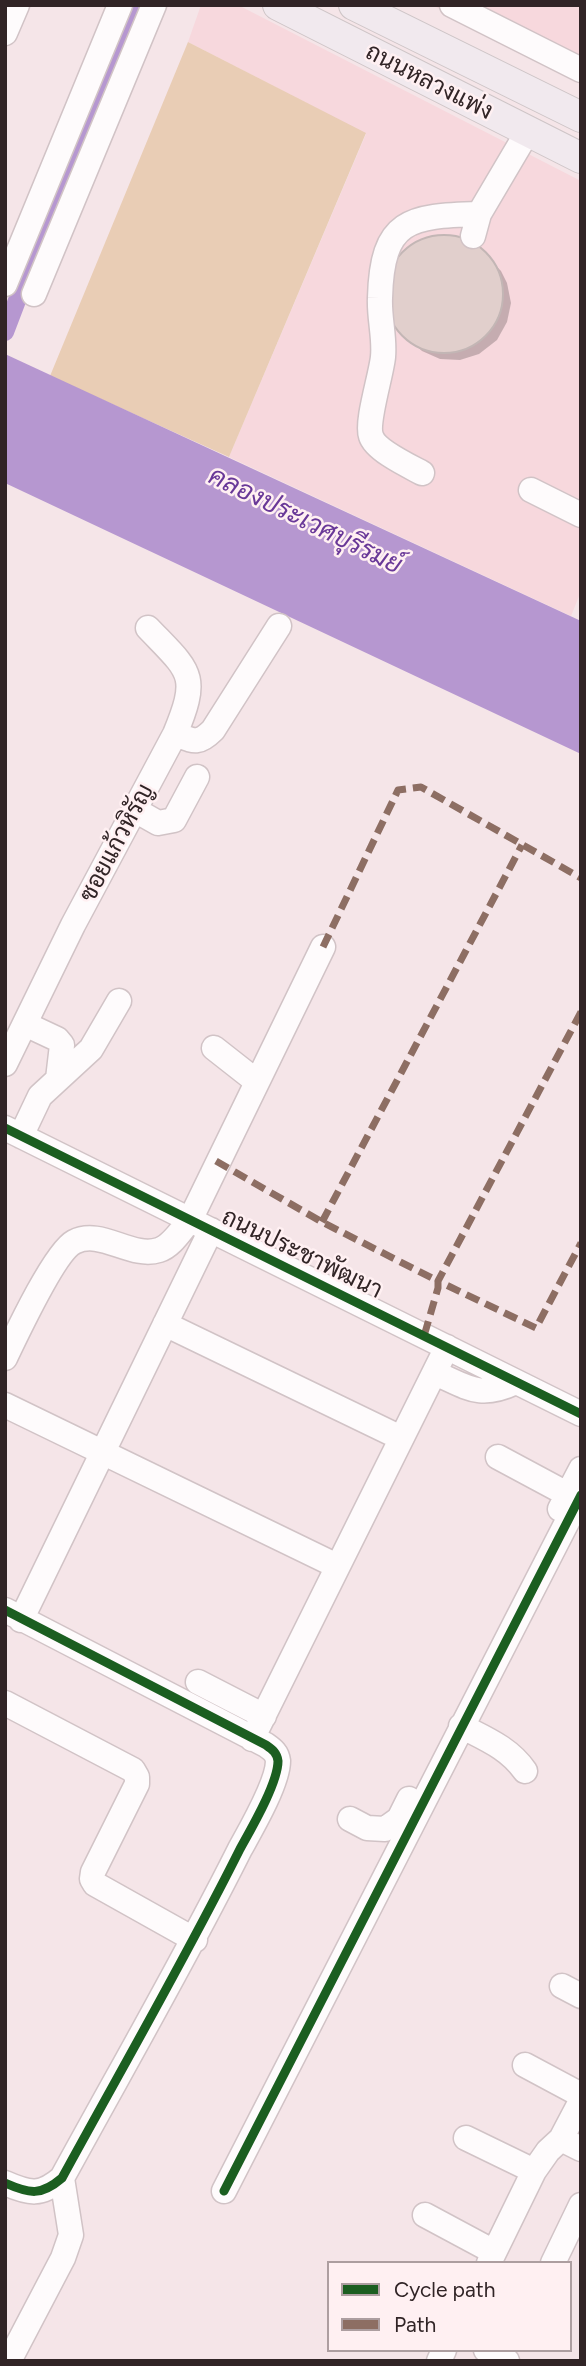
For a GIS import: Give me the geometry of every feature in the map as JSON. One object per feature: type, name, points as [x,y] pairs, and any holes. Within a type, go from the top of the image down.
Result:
[{"type":"main road","name":"ถนนหลวงแพ่ง","points":[[278,5],[581,158]]},
{"type":"main road","name":"ถนนหลวงแพ่ง","points":[[354,5],[581,117]]},
{"type":"street","points":[[5,33],[17,5]]},
{"type":"street","points":[[5,284],[120,5]]},
{"type":"street","points":[[34,294],[155,5]]},
{"type":"street","points":[[452,5],[581,70]]},
{"type":"street","points":[[422,474],[378,447],[371,437],[370,424],[384,352],[380,300],[383,268],[391,241],[401,228],[432,216],[476,225],[528,131]]},
{"type":"street","points":[[531,490],[581,515]]},
{"type":"street","points":[[175,734],[194,741],[202,740],[213,730],[279,626]]},
{"type":"street","name":"ซอยแก้วหิรัญ","points":[[5,1064],[73,925],[175,734],[187,705],[190,684],[179,660],[148,628]]},
{"type":"street","points":[[135,810],[158,823],[174,820],[197,777]]},
{"type":"street","points":[[5,2183],[31,2192],[43,2191],[62,2178],[195,1940],[276,1773],[278,1761],[275,1752],[13,1615],[103,1452],[165,1324],[256,1081],[323,947]]},
{"type":"street","points":[[13,1132],[40,1096],[91,1049],[119,1001]]},
{"type":"street","points":[[25,1024],[62,1045],[58,1079]]},
{"type":"street","points":[[214,1048],[256,1081]]},
{"type":"street","name":"ถนนประชาพัฒนา","points":[[13,1132],[581,1414]]},
{"type":"street","points":[[5,1358],[60,1257],[74,1242],[92,1238],[136,1250],[158,1250],[200,1225]]},
{"type":"street","points":[[165,1324],[401,1438]]},
{"type":"street","points":[[252,1739],[447,1348]]},
{"type":"street","points":[[435,1373],[476,1391],[490,1392],[516,1382]]},
{"type":"street","points":[[5,1405],[337,1566]]},
{"type":"street","points":[[498,1457],[574,1495]]},
{"type":"street","points":[[224,2191],[461,1726],[574,1495],[581,1469]]},
{"type":"street","points":[[350,1819],[376,1830],[385,1829],[398,1819],[574,1495]]},
{"type":"street","points":[[198,1682],[264,1716]]},
{"type":"street","points":[[5,1703],[133,1770],[138,1777],[137,1784],[92,1879],[95,1884],[195,1940]]},
{"type":"street","points":[[461,1726],[503,1747],[525,1771]]},
{"type":"street","points":[[525,2065],[581,2095]]},
{"type":"street","points":[[425,2215],[492,2257],[534,2171],[548,2151],[571,2144],[581,2101]]},
{"type":"street","points":[[466,2138],[534,2171]]},
{"type":"street","points":[[9,2361],[63,2258],[71,2235],[62,2178]]},
{"type":"street","points":[[554,2261],[581,2205]]},
{"type":"street","points":[[490,2352],[506,2360]]},
{"type":"shaded area","points":[[201,5],[238,5],[581,181],[581,591],[571,616],[229,457],[366,134],[188,42]]},
{"type":"shaded area","points":[[432,5],[581,5],[581,81]]},
{"type":"shaded area","points":[[188,42],[366,133],[229,457],[50,376]]},
{"type":"water","name":"คลองประเวศบุรีรมย์","points":[[5,354],[581,621],[581,754],[5,483]]},
{"type":"building","points":[[444,235],[477,245],[493,261],[503,294],[493,327],[477,343],[444,353],[411,343],[395,327],[385,294],[395,261],[411,245]]},
{"type":"waterway","points":[[5,332],[60,188],[139,5]]},
{"type":"marked path","points":[[323,947],[398,790],[421,787],[581,878]]},
{"type":"marked path","points":[[322,1222],[522,845]]},
{"type":"marked path","points":[[581,1012],[438,1281],[536,1328],[581,1243]]},
{"type":"marked path","points":[[216,1161],[322,1222],[438,1281],[424,1336]]},
{"type":"cycle path","points":[[5,1128],[581,1414]]},
{"type":"cycle path","points":[[224,2191],[581,1495]]},
{"type":"cycle path","points":[[5,1610],[266,1745],[274,1752],[278,1761],[274,1781],[257,1818],[62,2178],[48,2188],[35,2191],[5,2183]]}]
